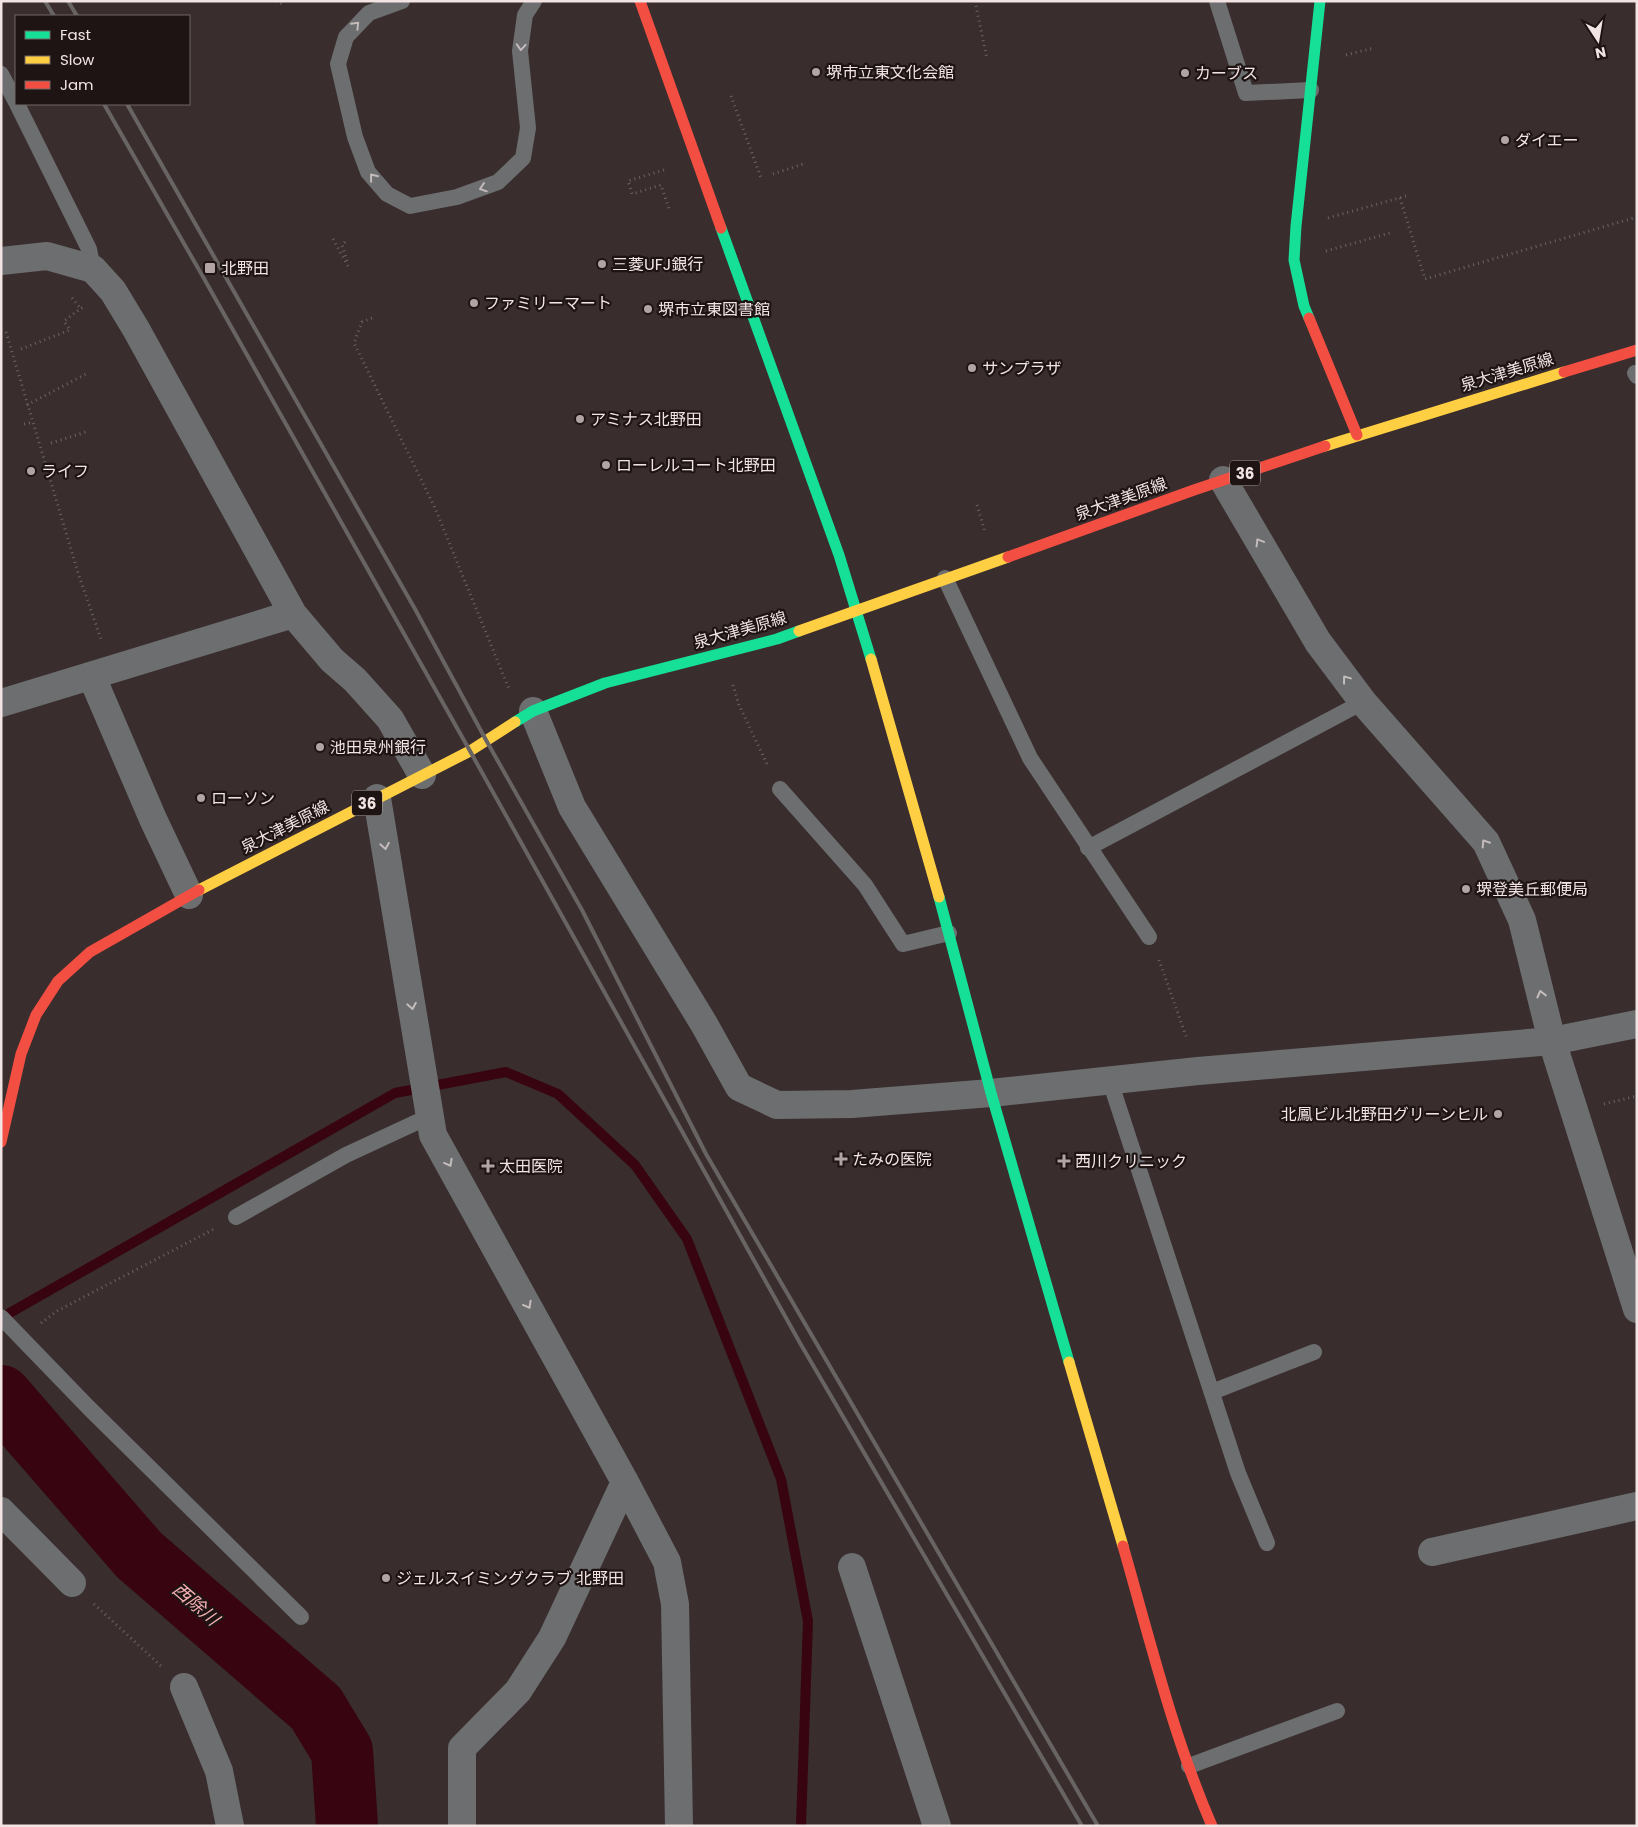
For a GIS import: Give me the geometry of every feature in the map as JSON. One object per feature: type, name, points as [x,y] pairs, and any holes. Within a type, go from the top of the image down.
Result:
[{"type":"street","points":[[640,1],[839,555],[857,610],[949,933],[991,1093],[1166,1695],[1195,1787],[1212,1826]]},
{"type":"street","points":[[1320,1],[1294,260],[1304,306],[1357,435]]},
{"type":"street","points":[[1,262],[47,256],[94,269],[112,291],[136,329],[293,614],[332,660],[355,680],[390,719],[422,775]]},
{"type":"street","name":"泉大津美原線","points":[[1,1142],[22,1054],[36,1015],[58,981],[90,952],[189,895],[470,751],[533,710],[604,684],[777,638],[1223,480],[1357,435],[1637,350]]},
{"type":"street","points":[[1223,480],[1318,642],[1363,702],[1486,842],[1522,920],[1552,1041],[1637,1309]]},
{"type":"street","points":[[1,704],[293,614]]},
{"type":"street","points":[[101,674],[153,820],[189,895]]},
{"type":"street","points":[[533,710],[572,806],[704,1024],[739,1087],[777,1106],[852,1104],[991,1093],[1198,1071],[1552,1041],[1637,1024]]},
{"type":"street","points":[[377,798],[434,1135],[668,1562],[675,1604],[679,1826]]},
{"type":"street","points":[[462,1826],[462,1748],[518,1691],[547,1645],[625,1482]]},
{"type":"street","points":[[1432,1552],[1637,1506]]},
{"type":"street","points":[[1,1511],[72,1583]]},
{"type":"street","points":[[852,1567],[937,1826]]},
{"type":"street","points":[[184,1687],[219,1771],[230,1826]]},
{"type":"lane","points":[[402,1],[369,13],[346,37],[338,64],[355,137],[368,172],[387,194],[410,206],[457,197],[498,182],[523,158],[528,128],[520,51],[525,15],[534,1]]},
{"type":"lane","points":[[1217,1],[1246,93],[1311,90]]},
{"type":"lane","points":[[1,74],[15,99]]},
{"type":"lane","points":[[18,105],[89,248],[94,269]]},
{"type":"lane","points":[[946,578],[1030,758],[1148,937]]},
{"type":"lane","points":[[1088,848],[1363,702]]},
{"type":"lane","points":[[780,789],[865,885],[903,944],[949,933]]},
{"type":"lane","points":[[1110,1081],[1238,1473],[1267,1543]]},
{"type":"lane","points":[[236,1217],[346,1155],[430,1116]]},
{"type":"lane","points":[[11,1328],[89,1408],[301,1617]]},
{"type":"lane","points":[[1212,1392],[1314,1352]]},
{"type":"lane","points":[[1189,1766],[1337,1712]]},
{"type":"path","points":[[276,1],[282,4]]},
{"type":"path","points":[[975,1],[987,59]]},
{"type":"path","points":[[731,96],[761,178]]},
{"type":"path","points":[[773,174],[803,164]]},
{"type":"path","points":[[664,170],[628,180],[632,194],[661,185],[668,209]]},
{"type":"path","points":[[1296,226],[1406,196]]},
{"type":"path","points":[[1400,198],[1425,279],[1637,218]]},
{"type":"path","points":[[1321,253],[1390,233]]},
{"type":"path","points":[[333,239],[349,268],[342,246],[348,240]]},
{"type":"path","points":[[21,350],[70,330],[64,321],[112,291]]},
{"type":"path","points":[[372,318],[362,322],[354,343],[435,508],[512,694]]},
{"type":"path","points":[[6,332],[79,576],[87,596],[101,674]]},
{"type":"path","points":[[27,405],[86,374]]},
{"type":"path","points":[[24,424],[33,422]]},
{"type":"path","points":[[51,443],[86,432]]},
{"type":"path","points":[[977,505],[987,537]]},
{"type":"path","points":[[733,685],[739,705],[780,789]]},
{"type":"path","points":[[1148,937],[1159,960],[1198,1071]]},
{"type":"path","points":[[11,1328],[57,1311],[236,1217]]},
{"type":"path","points":[[72,1583],[184,1687]]},
{"type":"waterway","points":[[1,1318],[395,1093],[506,1072],[558,1094],[635,1165],[687,1239],[781,1479],[808,1621],[801,1826]]},
{"type":"waterway","name":"西除川","points":[[1,1396],[139,1555],[316,1708],[342,1751],[347,1826]]},
{"type":"railway","points":[[45,1],[53,15]]},
{"type":"railway","points":[[68,1],[76,15]]},
{"type":"railway","points":[[105,105],[470,751],[800,1343],[1082,1826]]},
{"type":"railway","points":[[128,105],[415,609],[582,910],[706,1154],[1098,1826]]},
{"type":"traffic: fast","points":[[1309,318],[1304,306],[1294,260],[1320,1]]},
{"type":"traffic: fast","points":[[721,228],[839,555],[871,659]]},
{"type":"traffic: fast","points":[[515,722],[533,711],[605,683],[777,639],[799,631]]},
{"type":"traffic: fast","points":[[939,897],[991,1093],[1069,1362]]},
{"type":"traffic: slow","points":[[1325,446],[1564,372]]},
{"type":"traffic: slow","points":[[799,631],[1008,557]]},
{"type":"traffic: slow","points":[[871,659],[939,897]]},
{"type":"traffic: slow","points":[[199,890],[470,751],[515,722]]},
{"type":"traffic: slow","points":[[1069,1362],[1123,1546]]},
{"type":"traffic: jam","points":[[640,1],[721,228]]},
{"type":"traffic: jam","points":[[1309,318],[1357,435]]},
{"type":"traffic: jam","points":[[1564,372],[1637,350]]},
{"type":"traffic: jam","points":[[1008,557],[1194,490],[1325,446]]},
{"type":"traffic: jam","points":[[1,1142],[21,1054],[36,1015],[58,981],[90,952],[199,890]]},
{"type":"traffic: jam","points":[[1123,1546],[1185,1758],[1212,1826]]},
{"type":"place","name":"堺市立東文化会館","points":[[816,72]]},
{"type":"place","name":"カーブス","points":[[1185,73]]},
{"type":"place","name":"ダイエー","points":[[1505,140]]},
{"type":"place","name":"三菱UFJ銀行","points":[[602,264]]},
{"type":"place","name":"北野田","points":[[210,268]]},
{"type":"place","name":"ファミリーマート","points":[[474,303]]},
{"type":"place","name":"堺市立東図書館","points":[[648,309]]},
{"type":"place","name":"サンプラザ","points":[[972,368]]},
{"type":"place","name":"アミナス北野田","points":[[580,419]]},
{"type":"place","name":"ローレルコート北野田","points":[[606,465]]},
{"type":"place","name":"ライフ","points":[[31,471]]},
{"type":"place","name":"池田泉州銀行","points":[[320,747]]},
{"type":"place","name":"ローソン","points":[[201,798]]},
{"type":"place","name":"堺登美丘郵便局","points":[[1466,889]]},
{"type":"place","name":"北鳳ビル北野田グリーンヒル","points":[[1498,1114]]},
{"type":"place","name":"たみの医院","points":[[841,1159]]},
{"type":"place","name":"西川クリニック","points":[[1064,1161]]},
{"type":"place","name":"太田医院","points":[[488,1166]]},
{"type":"place","name":"ジェルスイミングクラブ 北野田","points":[[386,1578]]}]
